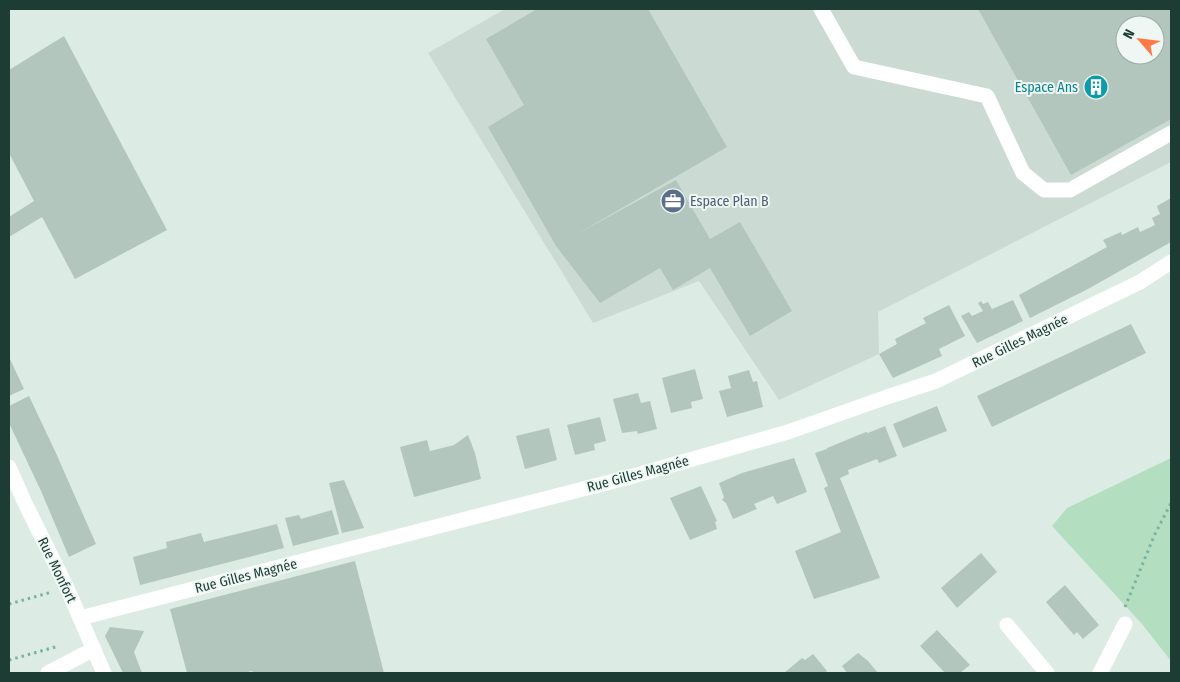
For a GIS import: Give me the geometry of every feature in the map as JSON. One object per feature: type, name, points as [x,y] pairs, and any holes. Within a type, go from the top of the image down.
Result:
[{"type":"street","points":[[821,9],[854,67],[987,96],[1023,172],[1044,190],[1070,190],[1171,133]]},
{"type":"street","name":"Rue Gilles Magnée","points":[[80,618],[626,478],[788,432],[936,381],[1140,282],[1171,262]]},
{"type":"street","name":"Rue Monfort","points":[[9,467],[27,509],[67,588],[104,673]]},
{"type":"street","points":[[1100,673],[1125,624]]},
{"type":"street","points":[[1007,625],[1047,673]]},
{"type":"street","points":[[48,673],[92,643]]},
{"type":"path","points":[[1125,624],[1122,614],[1154,536],[1171,503]]},
{"type":"path","points":[[9,604],[67,588]]},
{"type":"path","points":[[9,660],[92,643]]},
{"type":"shaded area","points":[[505,9],[1171,9],[1171,162],[878,312],[879,354],[779,400],[699,281],[593,323],[428,53]]},
{"type":"green space","points":[[1171,458],[1171,661],[1142,624],[1052,526],[1067,508]]},
{"type":"building","points":[[537,9],[648,9],[727,147],[577,234],[676,180],[710,239],[740,222],[792,311],[750,336],[710,268],[673,290],[660,268],[600,303],[556,246],[488,127],[524,105],[486,39]]},
{"type":"building","name":"Espace Ans","points":[[978,9],[1171,9],[1171,119],[1071,175]]},
{"type":"building","points":[[64,36],[167,230],[75,279],[42,217],[9,237],[9,217],[34,201],[9,153],[9,70]]},
{"type":"building","points":[[1171,198],[1171,242],[1088,289],[1030,318],[1019,295],[1107,247],[1103,240],[1121,232],[1122,235],[1138,227],[1140,232],[1155,225],[1152,218],[1160,214],[1157,206]]},
{"type":"building","points":[[1013,300],[1023,321],[977,343],[961,316],[969,312],[972,316],[983,311],[978,303],[981,301],[983,304],[988,302],[992,309]]},
{"type":"building","points":[[949,305],[965,336],[939,349],[942,356],[893,378],[879,354],[897,344],[895,339],[926,323],[923,318]]},
{"type":"building","points":[[1131,324],[1146,353],[992,427],[977,396]]},
{"type":"building","points":[[9,357],[24,389],[9,396]]},
{"type":"building","points":[[695,369],[703,399],[691,402],[692,408],[671,413],[662,378]]},
{"type":"building","points":[[749,370],[753,382],[757,381],[763,407],[727,417],[719,391],[731,388],[728,376]]},
{"type":"building","points":[[638,393],[641,403],[650,401],[657,429],[638,434],[637,431],[622,433],[613,399]]},
{"type":"building","points":[[29,396],[96,544],[69,557],[9,423],[9,406]]},
{"type":"building","points":[[937,406],[947,431],[903,448],[893,424]]},
{"type":"building","points":[[600,417],[606,441],[594,444],[595,450],[575,455],[567,425]]},
{"type":"building","points":[[885,426],[897,456],[879,463],[877,459],[848,470],[849,474],[840,478],[880,578],[814,599],[795,551],[841,532],[824,488],[828,486],[815,453]]},
{"type":"building","points":[[549,428],[557,460],[525,469],[516,436]]},
{"type":"building","points":[[468,435],[475,453],[481,479],[414,497],[400,447],[427,440],[430,451],[454,445]]},
{"type":"building","points":[[794,458],[807,492],[777,504],[773,496],[754,504],[757,509],[733,519],[726,503],[722,500],[724,497],[719,483],[742,473]]},
{"type":"building","points":[[344,480],[364,528],[342,533],[329,483]]},
{"type":"building","points":[[701,486],[717,521],[715,522],[717,529],[690,540],[670,498]]},
{"type":"building","points":[[332,510],[339,534],[293,546],[285,518],[299,515],[301,519]]},
{"type":"building","points":[[277,524],[284,548],[140,585],[133,557],[167,548],[166,542],[201,533],[204,542]]},
{"type":"building","points":[[981,553],[997,572],[957,608],[941,588]]},
{"type":"building","points":[[355,561],[384,673],[253,673],[252,671],[244,673],[187,673],[170,609]]},
{"type":"building","points":[[1065,585],[1099,625],[1083,639],[1077,632],[1074,635],[1046,602]]},
{"type":"building","points":[[110,627],[144,631],[134,652],[142,673],[123,673],[105,636]]},
{"type":"building","points":[[937,630],[970,665],[960,673],[945,673],[920,646]]},
{"type":"building","points":[[858,653],[878,673],[847,673],[842,666]]},
{"type":"building","points":[[813,654],[827,671],[825,673],[784,673],[802,658],[805,660]]},
{"type":"place","name":"Espace Ans","points":[[1096,87]]},
{"type":"place","name":"Espace Plan B","points":[[673,201]]}]
